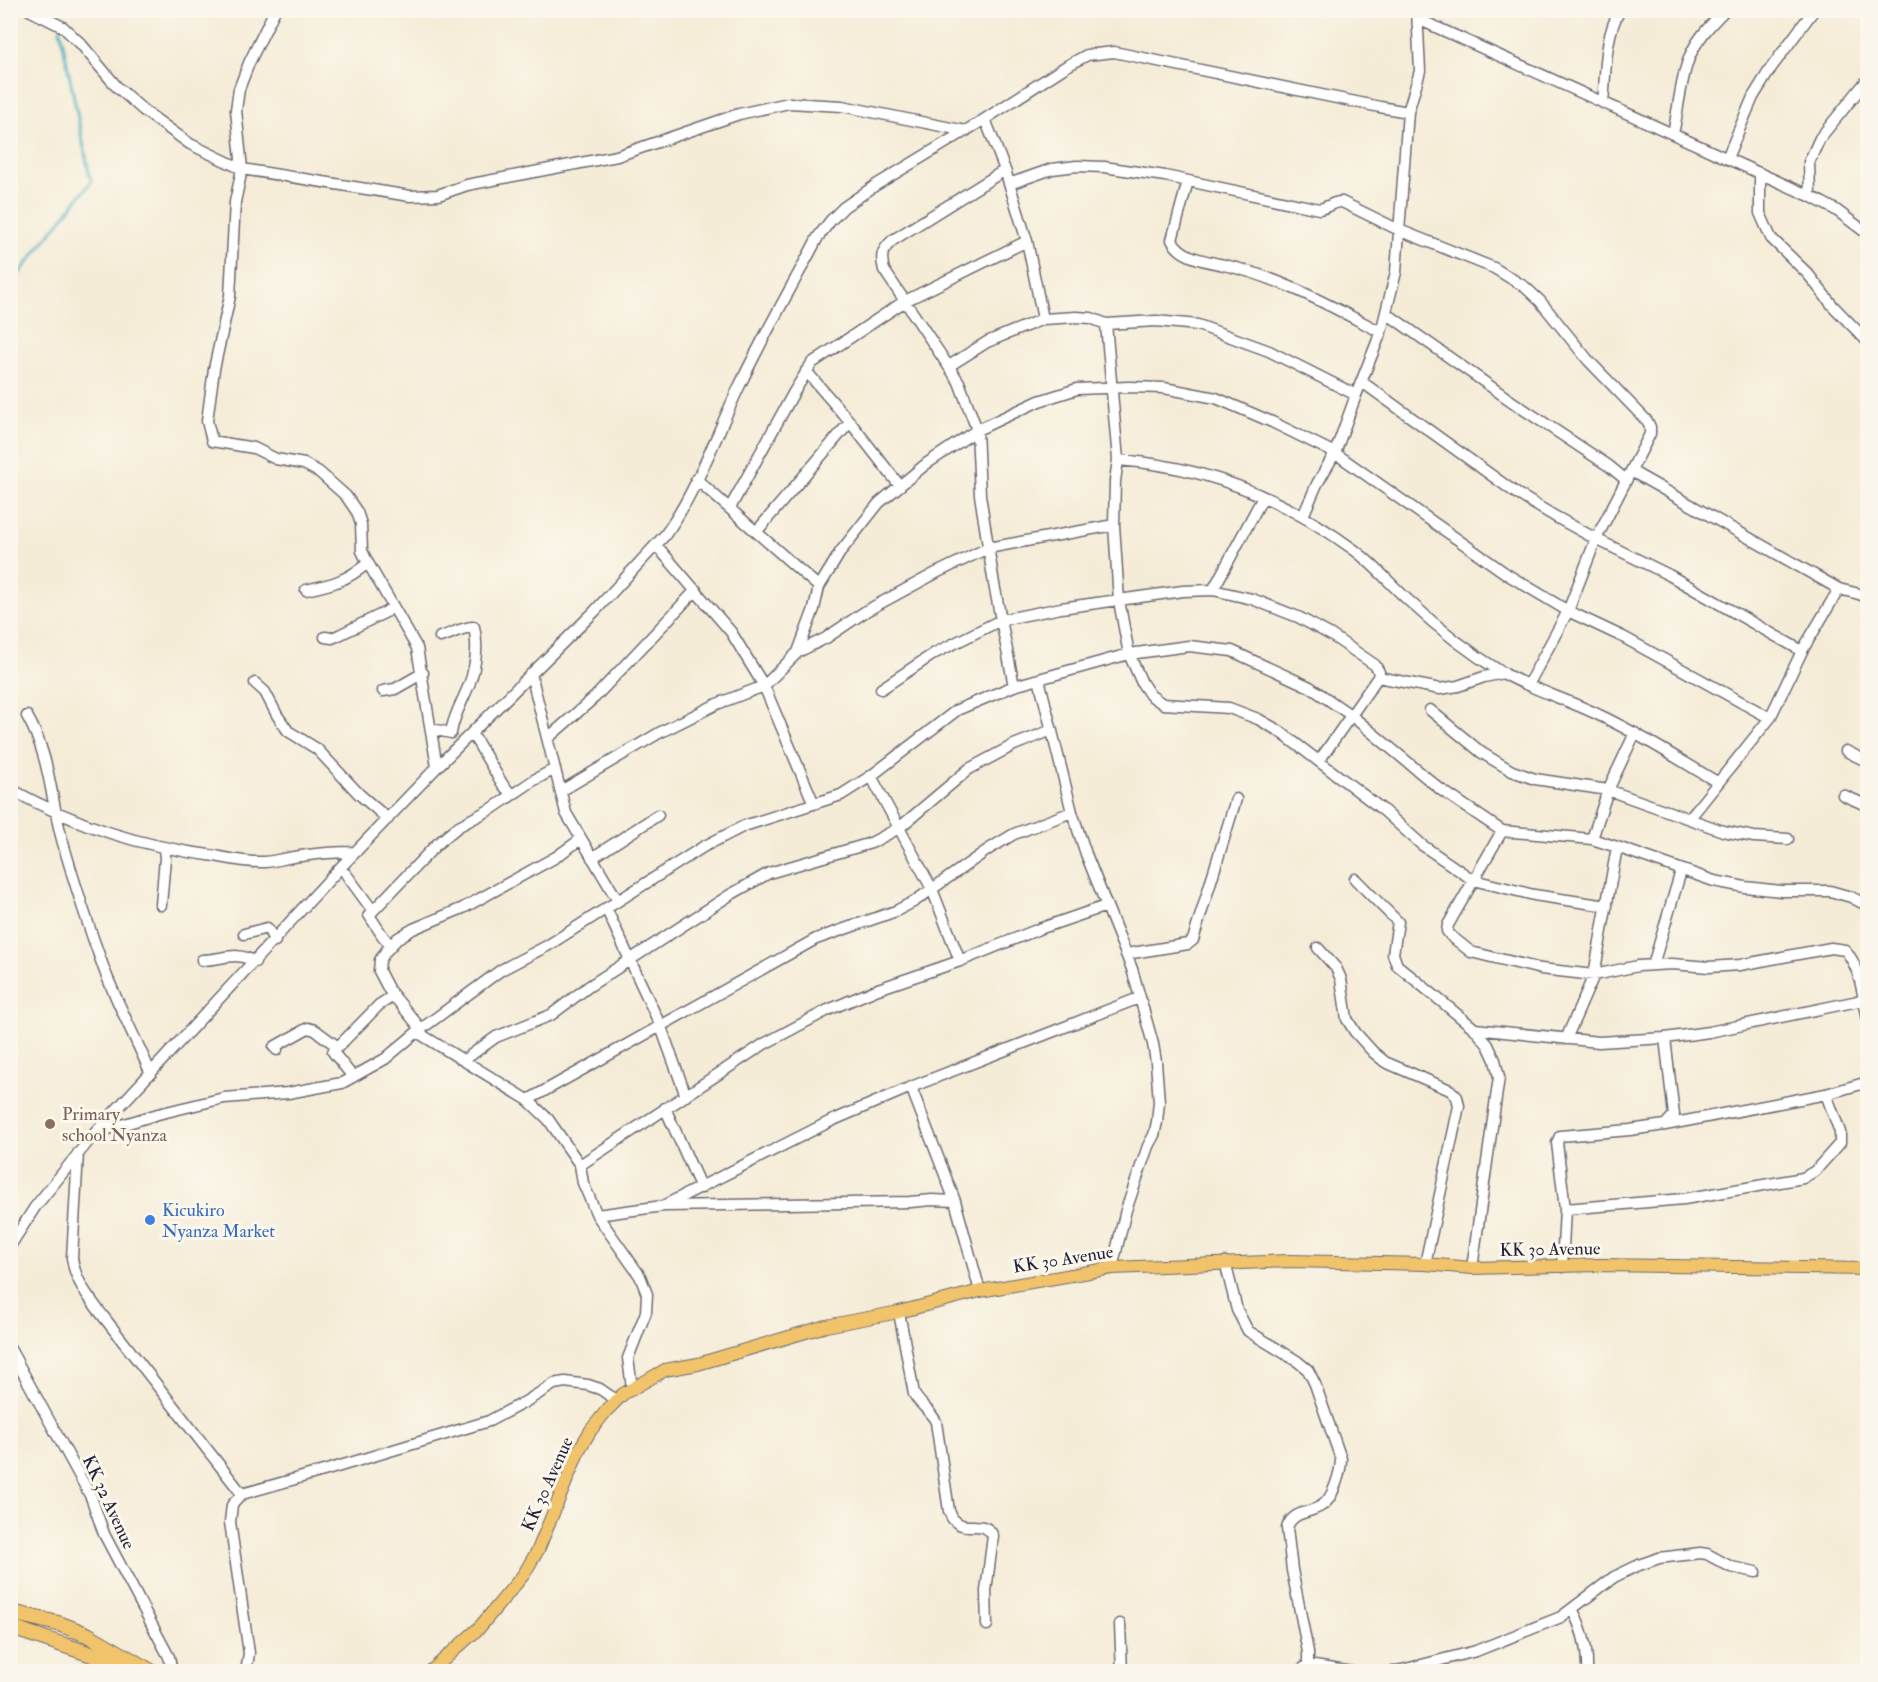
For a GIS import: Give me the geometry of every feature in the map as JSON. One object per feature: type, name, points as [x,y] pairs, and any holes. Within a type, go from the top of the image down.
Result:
[{"type":"highway","points":[[10,1612],[60,1624],[88,1635],[152,1671]]},
{"type":"highway","points":[[10,1627],[93,1655],[122,1671]]},
{"type":"main road","name":"KK 30 Avenue","points":[[430,1671],[479,1628],[524,1574],[538,1550],[579,1450],[591,1430],[616,1400],[632,1388],[665,1370],[698,1364],[826,1326],[899,1312],[980,1292],[1112,1268],[1290,1261],[1425,1264],[1472,1268],[1600,1265],[1868,1269]]},
{"type":"street","points":[[29,10],[63,27],[81,44],[117,87],[143,110],[190,144],[242,169],[410,196],[438,195],[467,185],[617,156],[739,114],[789,103],[842,106],[966,130]]},
{"type":"street","points":[[275,10],[239,89],[236,110],[242,169],[236,202],[230,296],[214,369],[207,421],[212,441],[254,448],[276,459],[304,465],[319,472],[346,496],[357,512],[361,524],[362,551],[417,648],[437,767]]},
{"type":"street","points":[[1603,103],[1608,44],[1613,22],[1620,10]]},
{"type":"street","points":[[1673,134],[1687,63],[1698,42],[1725,10]]},
{"type":"street","points":[[1727,158],[1753,97],[1771,68],[1814,10]]},
{"type":"street","points":[[1303,516],[1317,484],[1335,453],[1381,332],[1396,272],[1408,112],[1420,71],[1418,15],[1603,103],[1810,196],[1836,210],[1868,234]]},
{"type":"street","points":[[10,1246],[35,1207],[95,1134],[356,852],[437,767],[594,612],[673,525],[740,385],[818,237],[844,207],[1065,67],[1087,56],[1114,52],[1408,112]]},
{"type":"street","points":[[1810,196],[1809,162],[1820,138],[1868,79]]},
{"type":"street","points":[[986,119],[1028,241],[1043,319]]},
{"type":"street","points":[[1009,184],[1052,170],[1077,166],[1114,169],[1188,181],[1319,209],[1336,201],[1342,202],[1400,230],[1494,268],[1525,287],[1540,301],[1588,360],[1647,421],[1650,434],[1596,539],[1568,611],[1528,685]]},
{"type":"street","points":[[1005,170],[893,240],[883,248],[881,259],[884,270],[949,366],[963,392],[977,430],[981,495],[988,548],[1014,686]]},
{"type":"street","points":[[1760,173],[1760,213],[1771,238],[1808,274],[1833,306],[1868,342]]},
{"type":"street","points":[[1188,181],[1172,240],[1179,251],[1203,260],[1245,269],[1295,288],[1381,332]]},
{"type":"street","points":[[730,508],[812,363],[905,301],[1028,241]]},
{"type":"street","points":[[1386,313],[1608,466],[1839,589],[1865,594]]},
{"type":"street","points":[[949,366],[987,342],[1043,319],[1091,318],[1107,324],[1156,321],[1198,326],[1269,351],[1356,395]]},
{"type":"street","points":[[1107,324],[1118,460],[1114,525],[1119,601],[1129,654],[1150,695],[1163,704],[1229,708],[1279,731],[1383,810],[1422,844],[1473,880],[1534,895],[1607,906]]},
{"type":"street","points":[[806,371],[900,486]]},
{"type":"street","points":[[1362,382],[1516,493],[1596,539],[1669,575],[1802,651]]},
{"type":"street","points":[[561,791],[659,733],[717,704],[764,686],[798,652],[814,609],[819,587],[841,551],[879,503],[926,464],[977,430],[1039,401],[1077,389],[1164,388],[1216,398],[1272,422],[1335,453],[1508,576],[1568,611],[1623,637],[1770,718]]},
{"type":"street","points":[[757,531],[850,422]]},
{"type":"street","points":[[1118,460],[1189,470],[1238,484],[1303,516],[1353,549],[1427,617],[1504,673],[1579,705],[1635,733],[1717,782]]},
{"type":"street","points":[[696,478],[819,587]]},
{"type":"street","points":[[1213,590],[1263,497]]},
{"type":"street","points":[[798,652],[826,638],[866,611],[988,548],[1114,525]]},
{"type":"street","points":[[656,544],[731,632],[764,686],[814,804]]},
{"type":"street","points":[[306,590],[335,584],[351,576],[368,563]]},
{"type":"street","points":[[1689,819],[1770,718],[1802,651],[1839,589]]},
{"type":"street","points":[[548,738],[595,697],[696,590]]},
{"type":"street","points":[[881,689],[934,653],[1001,621],[1060,608],[1184,591],[1213,590],[1252,599],[1298,616],[1375,665],[1379,672],[1378,677],[1319,761]]},
{"type":"street","points":[[325,637],[332,638],[339,635],[386,612],[393,606]]},
{"type":"street","points":[[431,729],[451,733],[452,722],[467,690],[478,643],[474,627],[465,627],[440,637]]},
{"type":"street","points":[[95,1134],[158,1114],[224,1098],[288,1093],[342,1083],[385,1059],[419,1030],[501,970],[547,946],[703,847],[744,826],[841,795],[871,776],[957,710],[1014,686],[1129,654],[1189,646],[1232,651],[1310,687],[1352,716],[1440,789],[1502,831],[1592,839],[1714,881],[1781,891],[1830,891],[1851,897],[1868,906]]},
{"type":"street","points":[[383,691],[395,689],[423,673]]},
{"type":"street","points":[[1378,677],[1440,689],[1504,673]]},
{"type":"street","points":[[531,674],[566,813],[618,901]]},
{"type":"street","points":[[1039,679],[1072,812],[1086,854],[1132,969],[1153,1044],[1159,1102],[1154,1135],[1126,1209],[1112,1268]]},
{"type":"street","points":[[255,683],[265,692],[288,731],[317,749],[359,794],[388,819]]},
{"type":"street","points":[[1430,710],[1482,753],[1512,771],[1535,779],[1608,790],[1723,831],[1754,837],[1788,839]]},
{"type":"street","points":[[27,716],[36,732],[46,764],[65,850],[105,971],[151,1074]]},
{"type":"street","points":[[464,1060],[496,1037],[551,1015],[588,987],[730,895],[769,873],[871,843],[899,828],[969,769],[1014,745],[1052,730]]},
{"type":"street","points":[[1592,839],[1608,790],[1635,733]]},
{"type":"street","points":[[471,735],[512,795]]},
{"type":"street","points":[[1846,752],[1868,762]]},
{"type":"street","points":[[391,946],[369,915],[437,844],[459,826],[555,769]]},
{"type":"street","points":[[871,776],[932,889],[960,961]]},
{"type":"street","points":[[10,789],[57,814],[93,828],[164,848],[265,862],[331,852],[356,852]]},
{"type":"street","points":[[1843,795],[1868,806]]},
{"type":"street","points":[[1126,954],[1188,944],[1192,940],[1236,799]]},
{"type":"street","points":[[528,1100],[816,939],[915,901],[988,849],[1014,834],[1072,812]]},
{"type":"street","points":[[592,858],[658,814]]},
{"type":"street","points":[[1502,831],[1448,925],[1447,931],[1451,936],[1471,952],[1541,969],[1594,975],[1638,966],[1740,965],[1831,948],[1845,950],[1853,958],[1856,967],[1868,1020]]},
{"type":"street","points":[[581,839],[556,857],[463,908],[413,929],[398,938],[380,960],[379,970],[393,996],[419,1030],[528,1100],[548,1119],[580,1165],[583,1184],[597,1215],[640,1276],[647,1294],[646,1312],[628,1358],[632,1388]]},
{"type":"street","points":[[1566,1039],[1594,975],[1617,847]]},
{"type":"street","points":[[161,905],[164,848]]},
{"type":"street","points":[[1653,965],[1681,871]]},
{"type":"street","points":[[346,874],[364,902],[373,911]]},
{"type":"street","points":[[1355,879],[1394,915],[1398,922],[1393,954],[1397,965],[1475,1029],[1488,1045],[1495,1060],[1499,1077],[1472,1268]]},
{"type":"street","points":[[580,1165],[764,1044],[828,1010],[1038,929],[1106,906]]},
{"type":"street","points":[[606,908],[661,1027],[686,1096]]},
{"type":"street","points":[[244,934],[267,928],[275,941]]},
{"type":"street","points":[[1318,948],[1336,968],[1341,979],[1347,1018],[1355,1032],[1373,1052],[1384,1062],[1450,1090],[1457,1097],[1459,1106],[1425,1264]]},
{"type":"street","points":[[202,960],[231,956],[246,957],[255,962]]},
{"type":"street","points":[[353,1077],[333,1052],[373,1011],[393,996]]},
{"type":"street","points":[[663,1206],[831,1121],[911,1087],[1139,998]]},
{"type":"street","points":[[1475,1029],[1599,1042],[1665,1038],[1709,1032],[1863,1000]]},
{"type":"street","points":[[277,1050],[274,1047],[308,1028],[315,1030],[338,1047]]},
{"type":"street","points":[[1665,1038],[1674,1116],[1665,1125]]},
{"type":"street","points":[[1562,1267],[1565,1209],[1557,1143],[1560,1136],[1665,1125],[1827,1094],[1868,1082]]},
{"type":"street","points":[[911,1087],[955,1201],[980,1292]]},
{"type":"street","points":[[1565,1209],[1684,1199],[1803,1178],[1815,1172],[1839,1143],[1840,1132],[1827,1094]]},
{"type":"street","points":[[664,1108],[701,1188]]},
{"type":"street","points":[[78,1153],[72,1258],[75,1275],[98,1310],[242,1494]]},
{"type":"street","points":[[597,1215],[663,1206],[955,1201]]},
{"type":"street","points":[[1226,1262],[1237,1310],[1248,1331],[1308,1370],[1341,1459],[1341,1469],[1329,1500],[1322,1506],[1293,1516],[1287,1528],[1292,1570],[1308,1652],[1308,1665]]},
{"type":"street","points":[[899,1312],[914,1394],[936,1422],[949,1511],[954,1521],[961,1525],[985,1526],[993,1536],[986,1591],[987,1625]]},
{"type":"street","name":"KK 32 Avenue","points":[[10,1348],[91,1497],[104,1533],[169,1657],[172,1671]]},
{"type":"street","points":[[246,1671],[249,1653],[230,1522],[232,1505],[242,1494],[489,1421],[554,1384],[565,1382],[588,1385],[600,1389],[616,1400]]},
{"type":"street","points":[[1390,1671],[1476,1651],[1561,1617],[1614,1577],[1659,1558],[1707,1554],[1731,1567],[1756,1572]]},
{"type":"street","points":[[1572,1609],[1584,1634],[1587,1671]]},
{"type":"street","points":[[1120,1624],[1122,1671]]},
{"type":"street","points":[[1298,1671],[1308,1665],[1352,1671]]},
{"type":"waterway","points":[[56,10],[58,20]]},
{"type":"waterway","points":[[10,285],[91,182],[60,29]]},
{"type":"place","name":"Primary school Nyanza","points":[[50,1124]]},
{"type":"place","name":"Kicukiro Nyanza Market","points":[[150,1220]]}]
